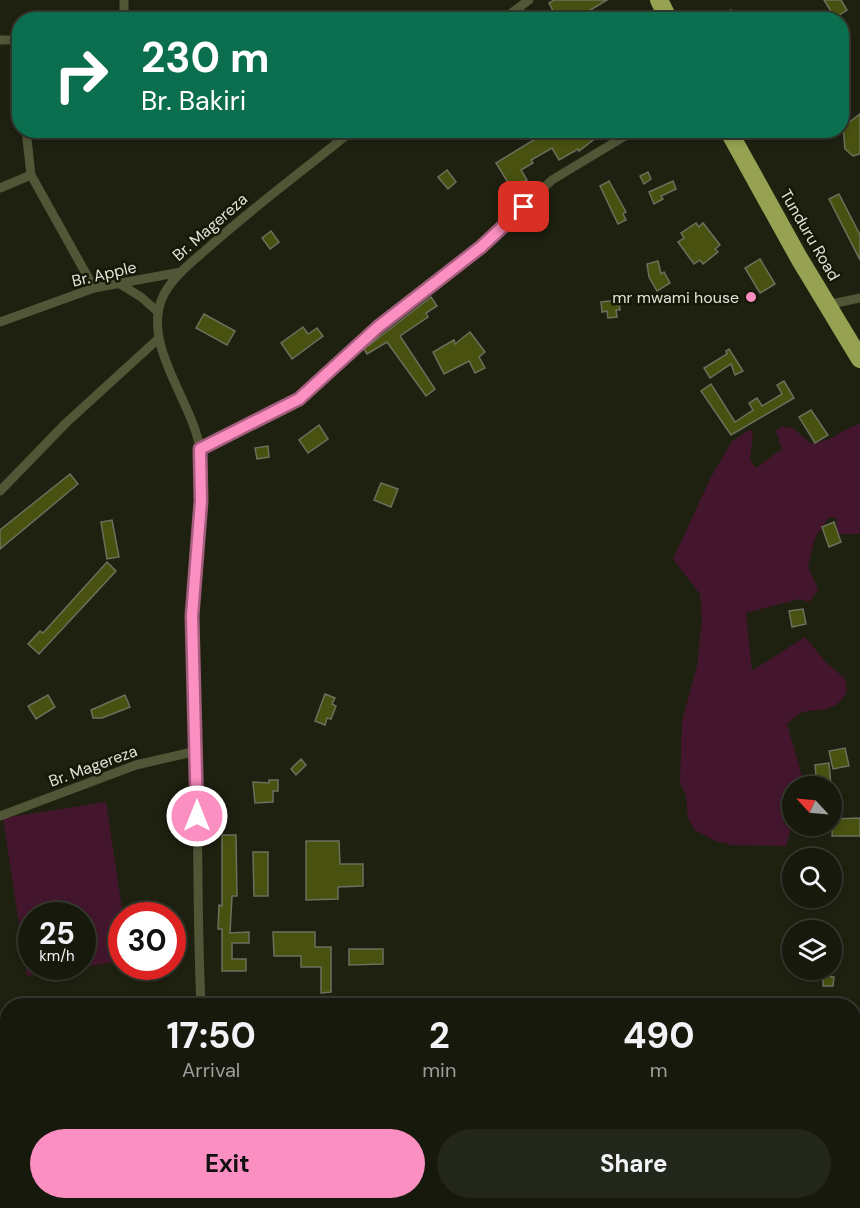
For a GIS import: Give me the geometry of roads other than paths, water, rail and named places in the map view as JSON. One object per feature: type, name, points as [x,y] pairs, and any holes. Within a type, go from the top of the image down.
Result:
[{"type":"highway","name":"Tunduru Road","points":[[733,138],[860,358]]},
{"type":"street","points":[[513,12],[529,0]]},
{"type":"street","points":[[27,138],[31,175],[94,288]]},
{"type":"street","name":"Br. Magereza","points":[[201,998],[196,903],[197,751],[192,616],[201,501],[200,449],[186,404],[158,339],[158,312],[162,298],[182,272],[243,217],[343,138]]},
{"type":"street","points":[[200,449],[299,399],[378,327],[481,247],[552,180],[622,138]]},
{"type":"street","points":[[0,188],[31,175]]},
{"type":"street","name":"Br. Apple","points":[[0,322],[94,288],[182,272]]},
{"type":"street","points":[[120,284],[141,297],[158,312]]},
{"type":"street","points":[[828,305],[860,298]]},
{"type":"street","points":[[0,491],[66,423],[158,339]]},
{"type":"street","name":"Br. Magereza","points":[[0,816],[136,765],[197,751]]},
{"type":"place","name":"mr mwami house","points":[[751,297]]}]
